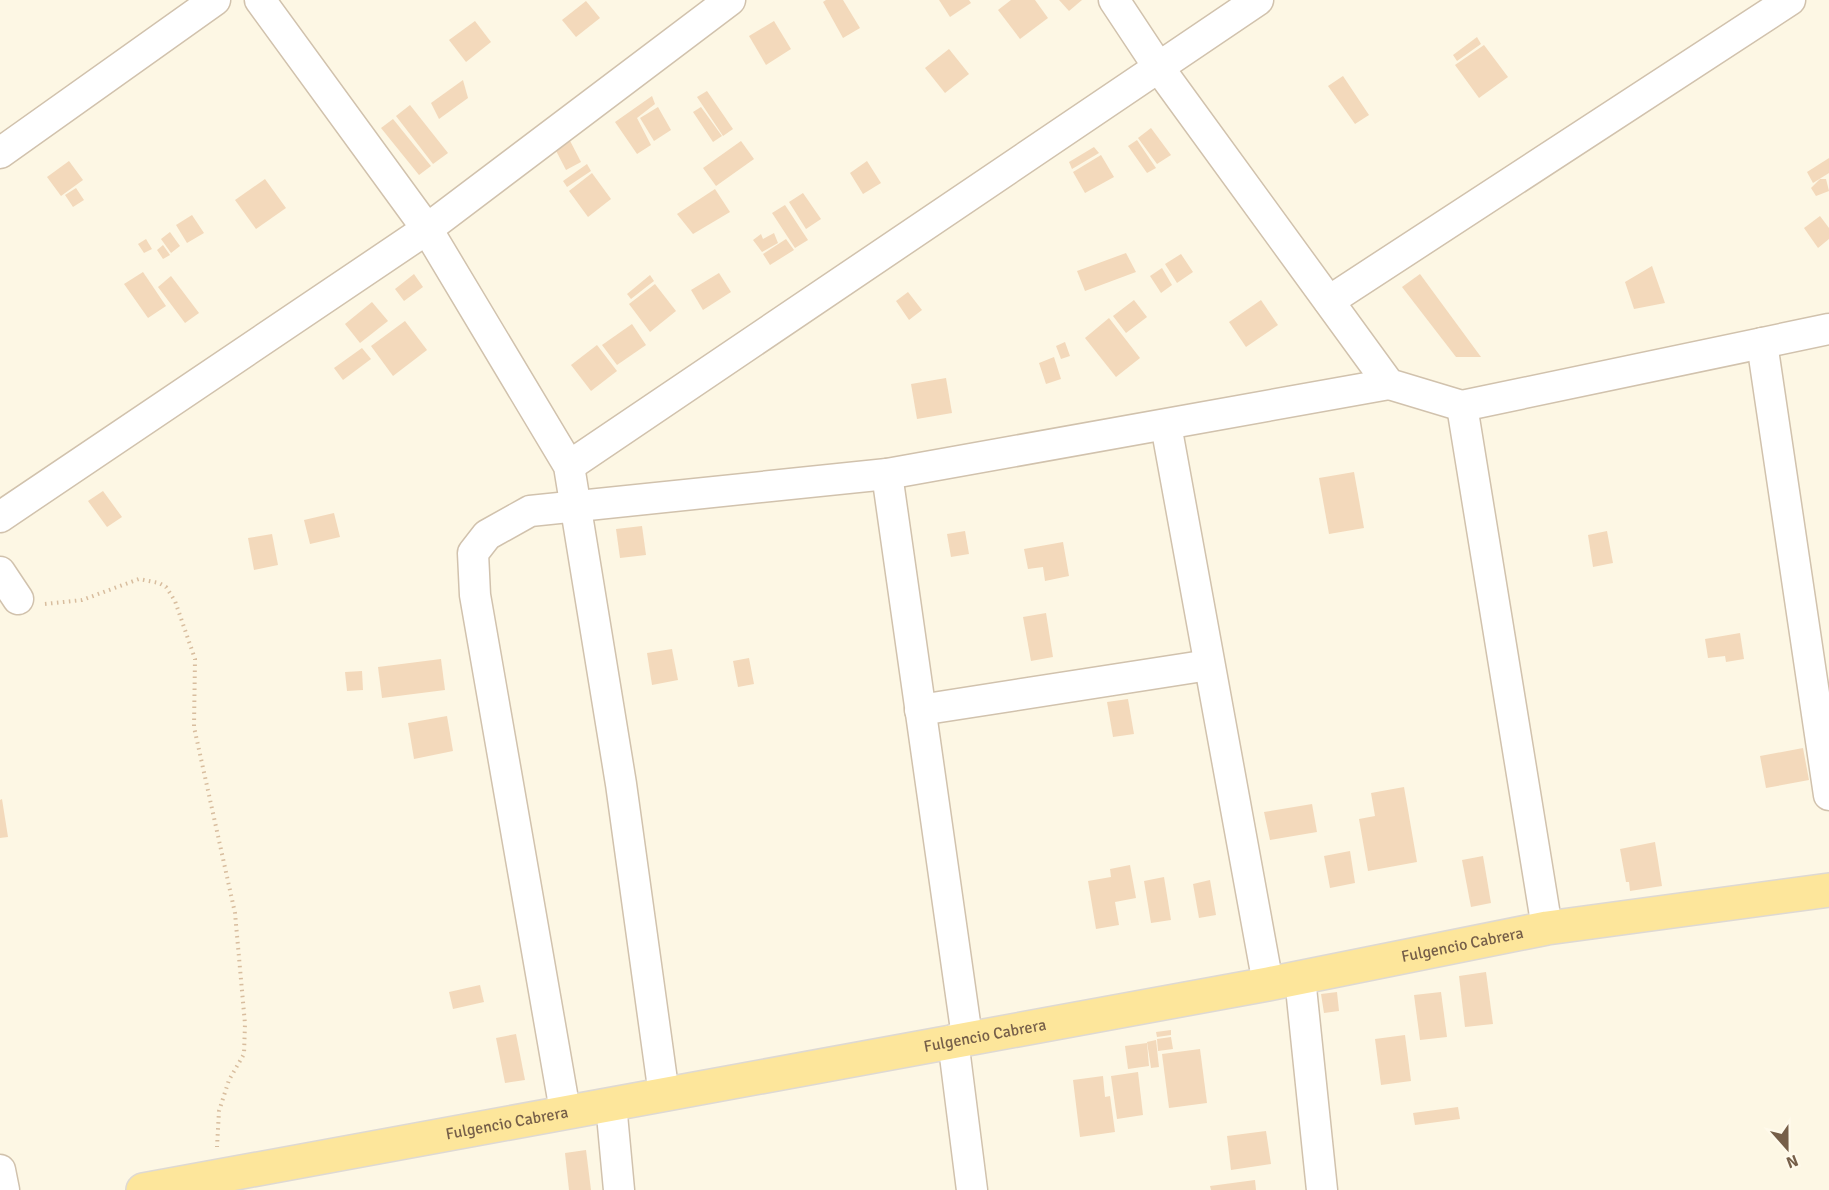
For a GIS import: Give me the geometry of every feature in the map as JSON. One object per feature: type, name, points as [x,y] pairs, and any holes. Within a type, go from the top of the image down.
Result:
[{"type":"main road","name":"Fulgencio Cabrera","points":[[143,1190],[231,1184],[565,1111],[664,1095],[1268,984],[1547,928],[1829,890]]},
{"type":"street","points":[[0,153],[215,0]]},
{"type":"street","points":[[260,0],[427,229],[569,466],[621,784],[664,1095]]},
{"type":"street","points":[[0,516],[427,229],[730,0]]},
{"type":"street","points":[[1114,0],[1159,68],[1389,384]]},
{"type":"street","points":[[569,466],[1258,0]]},
{"type":"street","points":[[1329,300],[1790,0]]},
{"type":"street","points":[[565,1111],[472,570],[473,553],[487,535],[530,511],[887,474],[1389,384],[1462,406],[1829,328]]},
{"type":"street","points":[[1762,343],[1829,795]]},
{"type":"street","points":[[1462,406],[1547,928]]},
{"type":"street","points":[[1166,425],[1268,984]]},
{"type":"street","points":[[887,474],[920,710],[960,1039],[972,1190]]},
{"type":"street","points":[[0,572],[18,599]]},
{"type":"street","points":[[920,710],[1209,665]]},
{"type":"street","points":[[1300,978],[1322,1190]]},
{"type":"street","points":[[611,1104],[619,1190]]},
{"type":"street","points":[[0,1170],[4,1190]]},
{"type":"path","points":[[18,599],[52,605],[82,600],[139,579],[149,579],[166,587],[175,601],[195,659],[194,727],[235,913],[245,1024],[244,1054],[229,1080],[219,1111],[217,1149],[231,1184]]},
{"type":"building","points":[[843,0],[860,28],[843,38],[823,2]]},
{"type":"building","points":[[939,0],[969,0],[971,3],[950,17]]},
{"type":"building","points":[[1011,0],[1035,0],[1048,18],[1020,39],[998,10]]},
{"type":"building","points":[[1059,0],[1082,0],[1069,11]]},
{"type":"building","points":[[586,1],[600,18],[576,37],[562,20]]},
{"type":"building","points":[[475,21],[491,42],[466,62],[449,40]]},
{"type":"building","points":[[774,21],[791,49],[766,65],[749,36]]},
{"type":"building","points":[[1477,37],[1481,44],[1457,61],[1453,55]]},
{"type":"building","points":[[1484,45],[1508,77],[1479,98],[1455,65]]},
{"type":"building","points":[[949,49],[969,74],[945,93],[925,68]]},
{"type":"building","points":[[1343,76],[1369,115],[1355,124],[1328,86]]},
{"type":"building","points":[[463,80],[468,98],[439,119],[431,103]]},
{"type":"building","points":[[707,91],[733,129],[723,136],[697,97]]},
{"type":"building","points":[[652,96],[655,104],[637,118],[651,145],[637,154],[615,122]]},
{"type":"building","points":[[410,105],[448,153],[433,164],[396,116]]},
{"type":"building","points":[[658,107],[671,130],[654,141],[640,118]]},
{"type":"building","points":[[701,107],[722,136],[713,142],[693,112]]},
{"type":"building","points":[[393,119],[431,166],[419,175],[381,128]]},
{"type":"building","points":[[1151,128],[1171,155],[1157,164],[1138,138]]},
{"type":"building","points":[[567,135],[581,162],[566,170],[552,143]]},
{"type":"building","points":[[1137,140],[1156,168],[1147,173],[1128,146]]},
{"type":"building","points":[[741,141],[754,159],[716,186],[703,168]]},
{"type":"building","points":[[1094,147],[1099,153],[1072,169],[1069,162]]},
{"type":"building","points":[[1101,155],[1114,177],[1085,193],[1073,172]]},
{"type":"building","points":[[1829,158],[1829,173],[1813,183],[1807,172]]},
{"type":"building","points":[[69,161],[83,180],[61,196],[47,177]]},
{"type":"building","points":[[867,161],[881,183],[863,194],[850,173]]},
{"type":"building","points":[[587,164],[591,171],[567,187],[563,181]]},
{"type":"building","points":[[592,173],[611,199],[588,217],[569,191]]},
{"type":"building","points":[[265,179],[286,208],[256,229],[235,200]]},
{"type":"building","points":[[1820,179],[1826,179],[1829,191],[1816,196],[1811,188]]},
{"type":"building","points":[[76,188],[84,200],[73,207],[65,195]]},
{"type":"building","points":[[715,189],[730,212],[693,234],[677,214]]},
{"type":"building","points":[[803,193],[821,219],[806,229],[789,202]]},
{"type":"building","points":[[785,205],[808,240],[795,248],[772,213]]},
{"type":"building","points":[[192,215],[204,233],[187,243],[176,225]]},
{"type":"building","points":[[1820,216],[1829,228],[1829,239],[1818,248],[1804,228]]},
{"type":"building","points":[[170,232],[180,246],[171,253],[161,239]]},
{"type":"building","points":[[774,233],[778,243],[762,252],[753,240],[761,234],[763,239]]},
{"type":"building","points":[[146,239],[152,249],[144,253],[138,244]]},
{"type":"building","points":[[786,239],[794,250],[770,265],[763,254]]},
{"type":"building","points":[[163,245],[170,255],[163,259],[157,250]]},
{"type":"building","points":[[1126,253],[1136,272],[1085,291],[1077,271]]},
{"type":"building","points":[[1181,254],[1193,272],[1177,283],[1165,264]]},
{"type":"building","points":[[1652,266],[1665,303],[1634,309],[1625,282]]},
{"type":"building","points":[[1162,268],[1172,285],[1161,293],[1150,276]]},
{"type":"building","points":[[143,272],[166,306],[148,318],[124,284]]},
{"type":"building","points":[[719,273],[731,292],[703,310],[691,290]]},
{"type":"building","points":[[414,274],[423,287],[404,301],[395,289]]},
{"type":"building","points":[[1420,274],[1481,357],[1456,357],[1402,287]]},
{"type":"building","points":[[650,275],[654,281],[631,299],[627,294]]},
{"type":"building","points":[[171,276],[199,313],[185,323],[158,287]]},
{"type":"building","points":[[655,284],[676,311],[650,332],[629,304]]},
{"type":"building","points":[[908,292],[922,310],[909,320],[896,301]]},
{"type":"building","points":[[1134,300],[1147,317],[1126,333],[1113,316]]},
{"type":"building","points":[[1261,300],[1278,325],[1246,347],[1229,322]]},
{"type":"building","points":[[372,302],[388,321],[360,343],[345,324]]},
{"type":"building","points":[[1109,318],[1140,358],[1116,377],[1085,338]]},
{"type":"building","points":[[405,321],[427,350],[393,376],[371,346]]},
{"type":"building","points":[[632,324],[646,345],[617,365],[602,345]]},
{"type":"building","points":[[1065,342],[1070,356],[1061,359],[1056,346]]},
{"type":"building","points":[[597,345],[617,371],[591,391],[571,365]]},
{"type":"building","points":[[362,348],[371,359],[343,380],[334,368]]},
{"type":"building","points":[[1054,357],[1061,379],[1046,384],[1039,363]]},
{"type":"building","points":[[946,378],[952,413],[917,419],[911,384]]},
{"type":"building","points":[[1354,472],[1364,528],[1329,534],[1319,478]]},
{"type":"building","points":[[103,491],[122,517],[107,527],[88,501]]},
{"type":"building","points":[[334,513],[340,537],[310,544],[304,520]]},
{"type":"building","points":[[642,526],[646,555],[620,558],[616,529]]},
{"type":"building","points":[[965,531],[969,554],[951,557],[947,534]]},
{"type":"building","points":[[1607,531],[1613,563],[1593,567],[1588,535]]},
{"type":"building","points":[[272,534],[278,565],[254,570],[248,538]]},
{"type":"building","points":[[1063,542],[1069,576],[1045,581],[1043,567],[1028,569],[1024,549]]},
{"type":"building","points":[[1046,613],[1053,657],[1031,661],[1023,617]]},
{"type":"building","points":[[1740,633],[1744,659],[1726,662],[1725,656],[1708,658],[1705,639]]},
{"type":"building","points":[[672,649],[678,680],[652,685],[647,653]]},
{"type":"building","points":[[749,658],[754,684],[738,687],[733,661]]},
{"type":"building","points":[[441,659],[445,690],[382,698],[378,667]]},
{"type":"building","points":[[362,671],[363,690],[347,691],[345,672]]},
{"type":"building","points":[[1128,699],[1134,734],[1113,737],[1107,702]]},
{"type":"building","points":[[447,716],[453,751],[414,759],[408,723]]},
{"type":"building","points":[[1803,748],[1809,780],[1766,788],[1760,756]]},
{"type":"building","points":[[1404,787],[1417,862],[1368,871],[1359,819],[1375,816],[1371,793]]},
{"type":"building","points":[[2,799],[8,837],[0,838],[0,800]]},
{"type":"building","points":[[1312,804],[1317,832],[1270,840],[1264,812]]},
{"type":"building","points":[[1655,842],[1662,886],[1630,891],[1629,882],[1626,882],[1620,849]]},
{"type":"building","points":[[1350,851],[1355,883],[1330,888],[1324,856]]},
{"type":"building","points":[[1483,856],[1491,903],[1471,907],[1462,860]]},
{"type":"building","points":[[1130,865],[1136,898],[1115,902],[1119,925],[1096,929],[1088,881],[1111,877],[1110,869]]},
{"type":"building","points":[[1164,877],[1171,920],[1151,923],[1144,881]]},
{"type":"building","points":[[1210,880],[1216,915],[1199,918],[1193,884]]},
{"type":"building","points":[[1486,972],[1493,1024],[1465,1027],[1459,976]]},
{"type":"building","points":[[480,985],[484,1002],[453,1009],[449,992]]},
{"type":"building","points":[[1337,992],[1339,1011],[1324,1013],[1321,994]]},
{"type":"building","points":[[1441,992],[1447,1037],[1420,1040],[1414,995]]},
{"type":"building","points":[[1171,1030],[1171,1035],[1157,1037],[1156,1032]]},
{"type":"building","points":[[516,1034],[525,1080],[505,1083],[496,1038]]},
{"type":"building","points":[[1405,1035],[1411,1081],[1381,1085],[1375,1039]]},
{"type":"building","points":[[1171,1037],[1173,1049],[1158,1051],[1157,1039]]},
{"type":"building","points":[[1156,1040],[1159,1067],[1151,1068],[1147,1042]]},
{"type":"building","points":[[1147,1043],[1149,1066],[1128,1069],[1125,1046]]},
{"type":"building","points":[[1200,1049],[1207,1103],[1169,1108],[1162,1054]]},
{"type":"building","points":[[1138,1072],[1143,1115],[1117,1119],[1111,1076]]},
{"type":"building","points":[[1103,1076],[1105,1097],[1110,1096],[1115,1132],[1080,1137],[1073,1080]]},
{"type":"building","points":[[1458,1107],[1460,1119],[1415,1125],[1413,1113]]},
{"type":"building","points":[[1266,1131],[1271,1164],[1231,1170],[1227,1136]]},
{"type":"building","points":[[586,1150],[591,1190],[569,1190],[565,1153]]},
{"type":"building","points":[[1255,1180],[1256,1190],[1211,1190],[1210,1186]]}]
